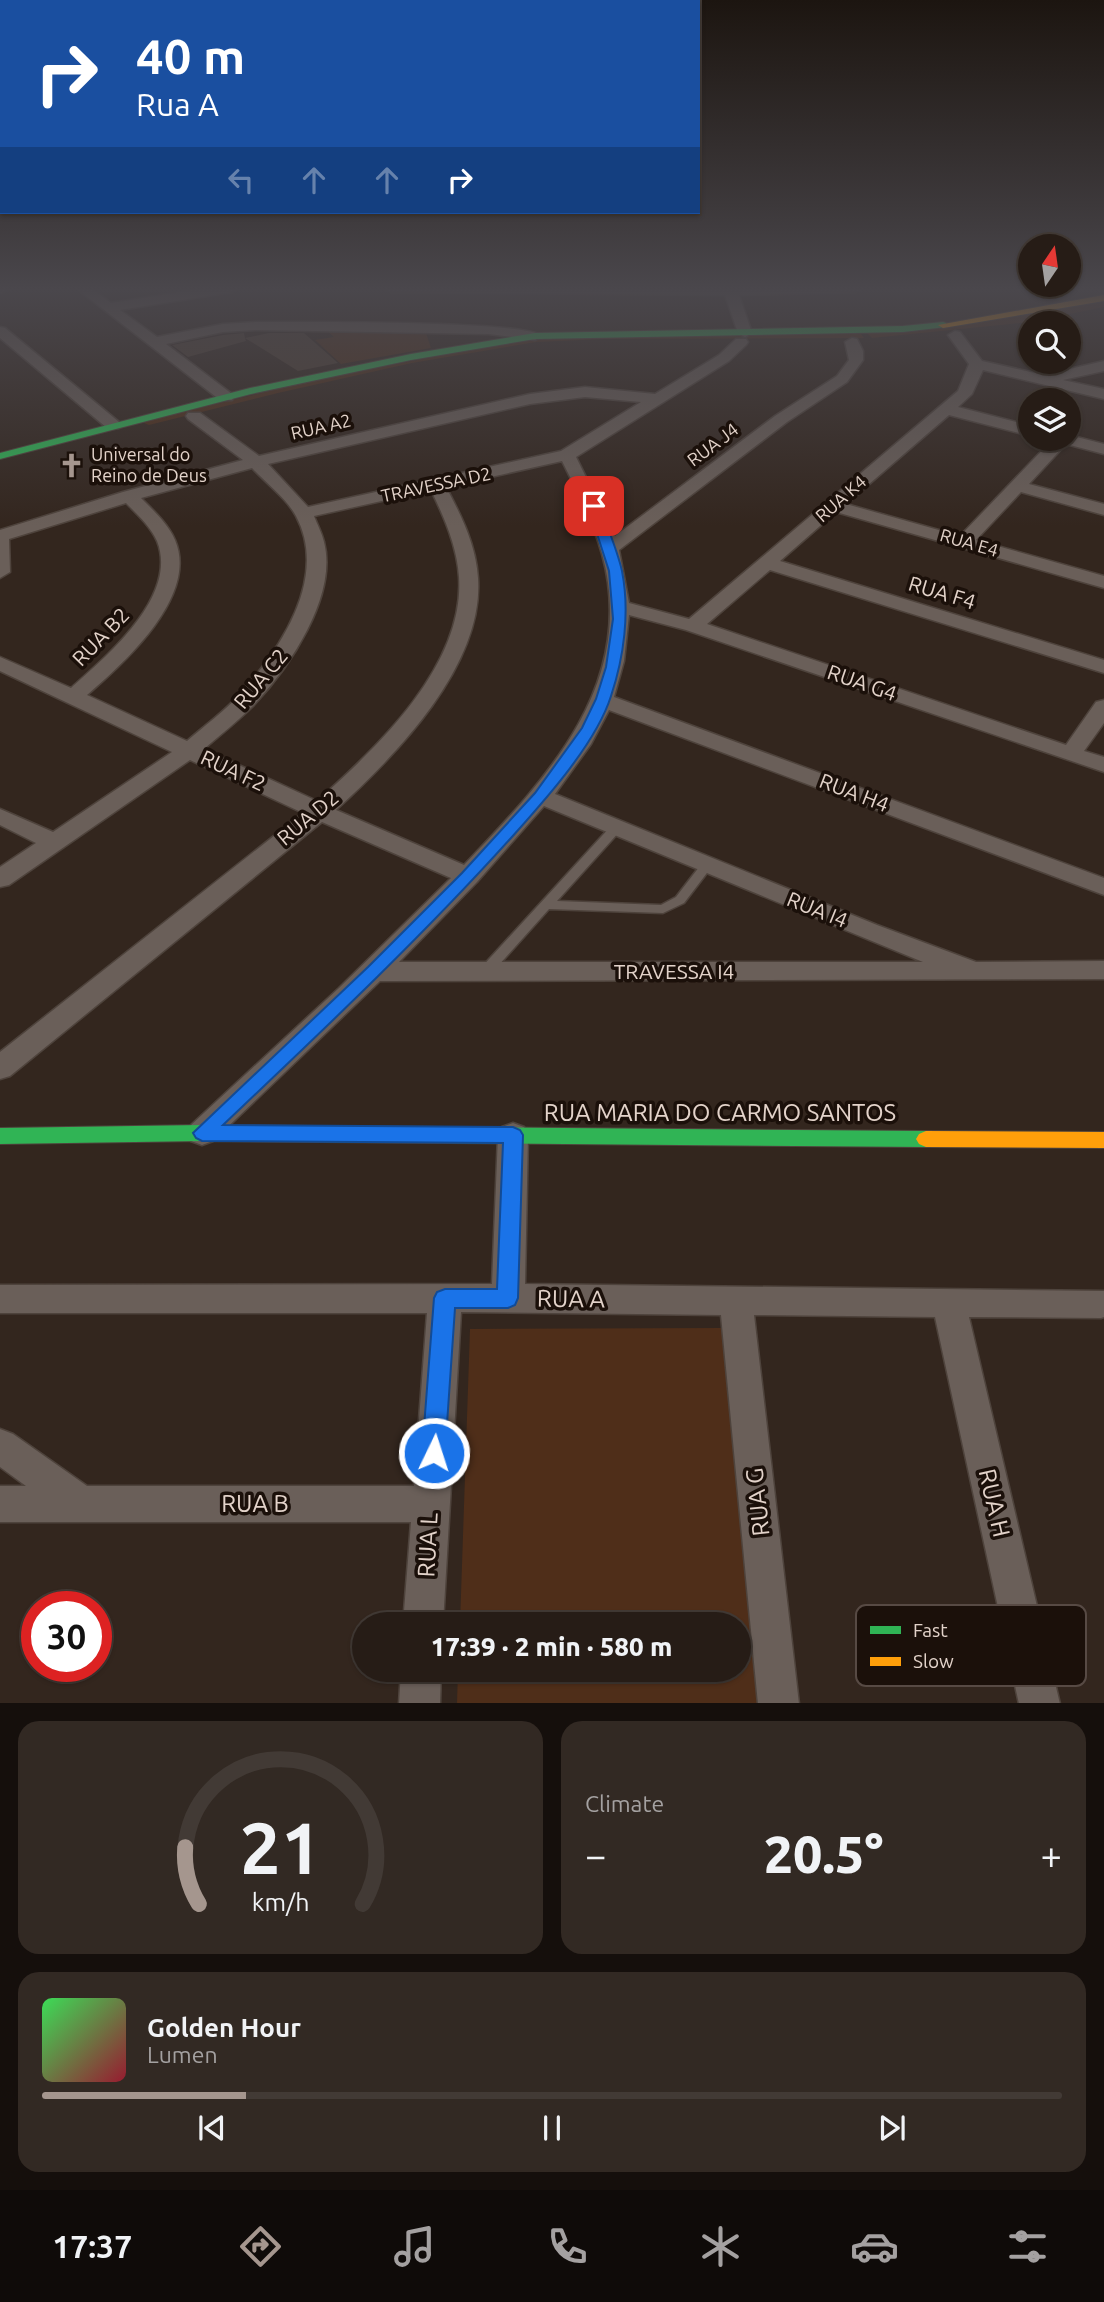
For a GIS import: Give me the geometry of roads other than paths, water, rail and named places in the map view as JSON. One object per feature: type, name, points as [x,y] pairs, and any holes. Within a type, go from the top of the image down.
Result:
[{"type":"street","points":[[44,367],[119,430]]},
{"type":"street","points":[[187,367],[226,397]]},
{"type":"street","points":[[0,469],[226,397],[366,367]]},
{"type":"street","points":[[0,456],[415,367]]},
{"type":"street","name":"TRAVESSA D2","points":[[304,513],[437,486],[567,455],[708,367]]},
{"type":"street","name":"RUA J4","points":[[610,548],[754,439],[842,379],[850,367]]},
{"type":"street","name":"RUA K4","points":[[693,626],[964,394],[976,367]]},
{"type":"street","points":[[991,367],[1104,394]]},
{"type":"street","points":[[1042,380],[1097,367]]},
{"type":"street","name":"RUA A2","points":[[0,538],[128,496],[256,462],[555,394],[598,392],[656,399]]},
{"type":"street","points":[[945,409],[1018,427]]},
{"type":"street","name":"RUA C2","points":[[0,879],[190,750],[246,700],[294,638],[314,585],[316,567],[315,543],[304,513],[256,462],[194,416]]},
{"type":"street","points":[[1081,443],[1104,449]]},
{"type":"street","points":[[964,542],[1052,451]]},
{"type":"street","points":[[202,1133],[374,971],[468,876],[540,796],[573,754],[603,699],[613,667],[619,606],[610,548],[594,506],[567,455]]},
{"type":"street","name":"RUA D2","points":[[0,1068],[318,811],[397,738],[433,691],[459,636],[466,611],[468,575],[462,539],[437,486]]},
{"type":"street","points":[[1017,486],[1104,510]]},
{"type":"street","name":"RUA B2","points":[[74,696],[131,643],[148,622],[163,594],[168,569],[168,547],[158,527],[128,496]]},
{"type":"street","name":"RUA E4","points":[[833,506],[1104,582]]},
{"type":"street","points":[[0,538],[0,572]]},
{"type":"street","name":"RUA F4","points":[[767,563],[1104,667]]},
{"type":"street","name":"RUA G4","points":[[619,606],[693,626],[1104,765]]},
{"type":"street","name":"RUA F2","points":[[0,663],[318,811],[468,876]]},
{"type":"street","name":"RUA H4","points":[[603,699],[1104,887]]},
{"type":"street","points":[[1071,754],[1104,707]]},
{"type":"street","name":"RUA I4","points":[[540,796],[974,971],[1104,970]]},
{"type":"street","points":[[0,816],[54,842]]},
{"type":"street","name":"TRAVESSA I4","points":[[374,971],[484,974],[974,971]]},
{"type":"street","name":"RUA MARIA DO CARMO SANTOS","points":[[0,1136],[202,1133],[1104,1140]]},
{"type":"street","points":[[508,1298],[513,1135]]},
{"type":"street","name":"RUA L","points":[[425,1612],[445,1298]]},
{"type":"street","name":"RUA A","points":[[0,1299],[508,1298],[1101,1304]]},
{"type":"street","name":"RUA G","points":[[736,1301],[779,1703]]},
{"type":"street","name":"RUA H","points":[[948,1303],[1017,1605]]},
{"type":"street","points":[[0,1446],[81,1504]]},
{"type":"street","name":"RUA B","points":[[0,1504],[430,1504]]},
{"type":"street","points":[[419,1703],[420,1682]]},
{"type":"lane","points":[[484,974],[616,828]]},
{"type":"lane","points":[[546,905],[644,911],[663,909],[681,900],[707,865]]},
{"type":"place","name":"Universal do Reino de Deus","points":[[71,465]]}]
